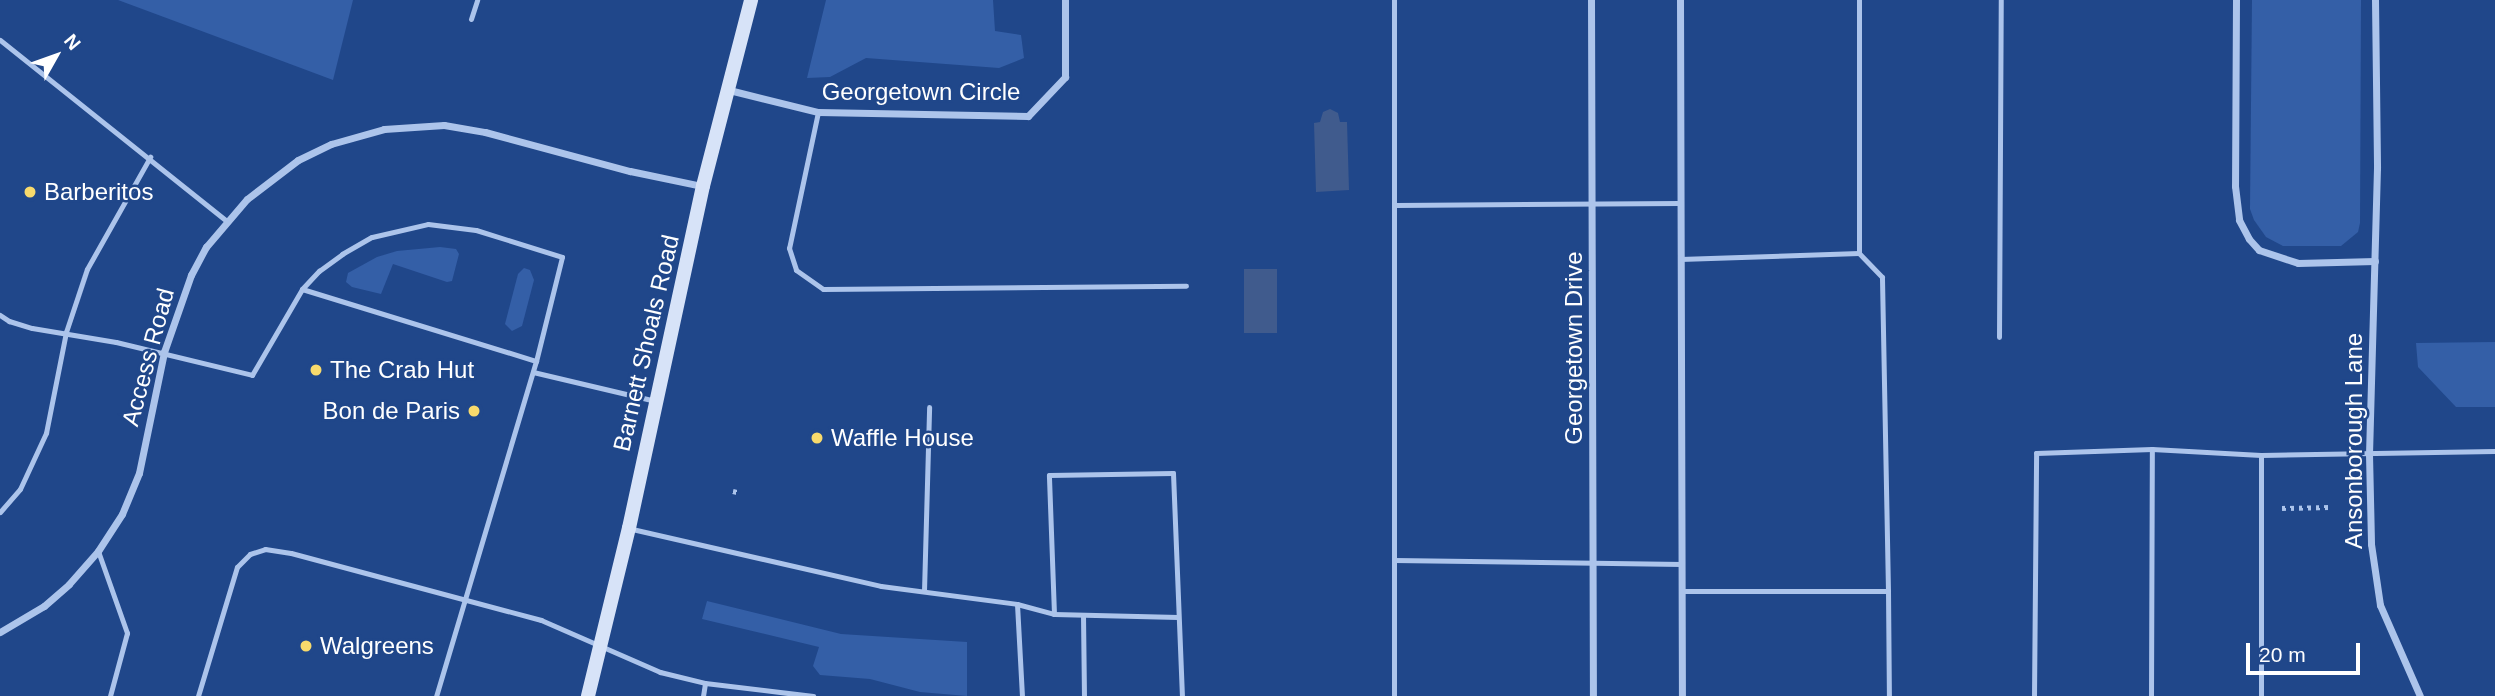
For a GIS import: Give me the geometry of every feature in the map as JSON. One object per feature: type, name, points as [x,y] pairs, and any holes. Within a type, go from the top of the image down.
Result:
[{"type":"main road","name":"Barnett Shoals Road","points":[[589,696],[629,528],[703,186],[751,0]]},
{"type":"street","name":"Georgetown Circle","points":[[729,90],[818,112],[1028,116],[1065,78],[1065,0]]},
{"type":"street","name":"Georgetown Drive","points":[[1591,0],[1593,696]]},
{"type":"street","points":[[1680,0],[1682,696]]},
{"type":"street","points":[[2236,0],[2235,186],[2239,220],[2249,239],[2259,250],[2298,263],[2375,261]]},
{"type":"street","name":"Ansonborough Lane","points":[[2375,0],[2375,261],[2369,454],[2371,544],[2380,605],[2420,696]]},
{"type":"street","name":"Access Road","points":[[0,632],[44,606],[69,584],[98,551],[122,514],[139,473],[164,352],[191,275],[206,247],[227,220],[265,183],[298,160],[357,136],[413,125],[444,125],[485,132],[630,171],[703,186]]},
{"type":"lane","points":[[471,19],[477,0]]},
{"type":"lane","points":[[1394,0],[1394,696]]},
{"type":"lane","points":[[1859,0],[1858,253],[1882,277],[1889,696]]},
{"type":"lane","points":[[1998,337],[2000,0]]},
{"type":"lane","points":[[0,40],[227,220]]},
{"type":"lane","points":[[818,112],[789,248],[796,270],[823,289],[1186,286]]},
{"type":"lane","points":[[0,512],[20,489],[46,433],[66,332],[87,269],[150,157]]},
{"type":"lane","points":[[1395,205],[1679,203]]},
{"type":"lane","points":[[0,315],[9,321],[32,328],[66,332],[164,352],[252,375],[302,289],[334,259],[372,237],[428,223],[477,230],[562,257],[533,372],[436,696]]},
{"type":"lane","points":[[1680,258],[1858,253]]},
{"type":"lane","points":[[302,289],[536,361]]},
{"type":"lane","points":[[533,372],[656,401]]},
{"type":"lane","points":[[924,591],[929,407]]},
{"type":"lane","points":[[2034,696],[2036,453],[2152,449],[2261,455],[2495,451]]},
{"type":"lane","points":[[2151,696],[2152,449]]},
{"type":"lane","points":[[2261,455],[2261,696]]},
{"type":"lane","points":[[1054,614],[1049,475],[1173,473],[1182,696]]},
{"type":"lane","points":[[629,528],[881,586],[1017,604],[1054,614],[1178,617]]},
{"type":"lane","points":[[198,696],[237,567],[250,554],[265,549],[291,553],[541,620],[660,672],[705,683],[813,696]]},
{"type":"lane","points":[[98,551],[127,633],[110,696]]},
{"type":"lane","points":[[1394,560],[1682,564]]},
{"type":"lane","points":[[1683,591],[1888,591]]},
{"type":"lane","points":[[1017,604],[1022,696]]},
{"type":"lane","points":[[1083,615],[1084,696]]},
{"type":"lane","points":[[703,696],[705,683]]},
{"type":"path","points":[[733,491],[741,494]]},
{"type":"path","points":[[2261,506],[2330,507]]},
{"type":"shaded area","points":[[118,0],[353,0],[333,80]]},
{"type":"shaded area","points":[[826,0],[993,0],[995,31],[1021,35],[1024,58],[999,68],[866,58],[830,77],[807,78]]},
{"type":"shaded area","points":[[2252,0],[2361,0],[2360,223],[2358,232],[2341,246],[2283,246],[2266,237],[2250,209]]},
{"type":"shaded area","points":[[1330,109],[1338,113],[1340,122],[1347,122],[1349,190],[1316,192],[1314,123],[1320,122],[1323,112]]},
{"type":"shaded area","points":[[440,247],[456,249],[459,254],[452,281],[447,282],[393,264],[381,294],[352,287],[346,282],[348,273],[377,257],[397,251]]},
{"type":"shaded area","points":[[524,268],[530,270],[534,280],[522,326],[512,331],[505,324],[518,274]]},
{"type":"shaded area","points":[[1244,269],[1277,269],[1277,333],[1244,333]]},
{"type":"shaded area","points":[[2495,342],[2495,407],[2456,407],[2418,367],[2416,343]]},
{"type":"shaded area","points":[[707,601],[841,634],[967,642],[967,696],[920,692],[870,679],[820,675],[813,666],[819,647],[702,619]]},
{"type":"place","name":"Barberitos","points":[[30,192]]},
{"type":"place","name":"The Crab Hut","points":[[316,370]]},
{"type":"place","name":"Bon de Paris","points":[[474,411]]},
{"type":"place","name":"Waffle House","points":[[817,438]]},
{"type":"place","name":"Walgreens","points":[[306,646]]}]
